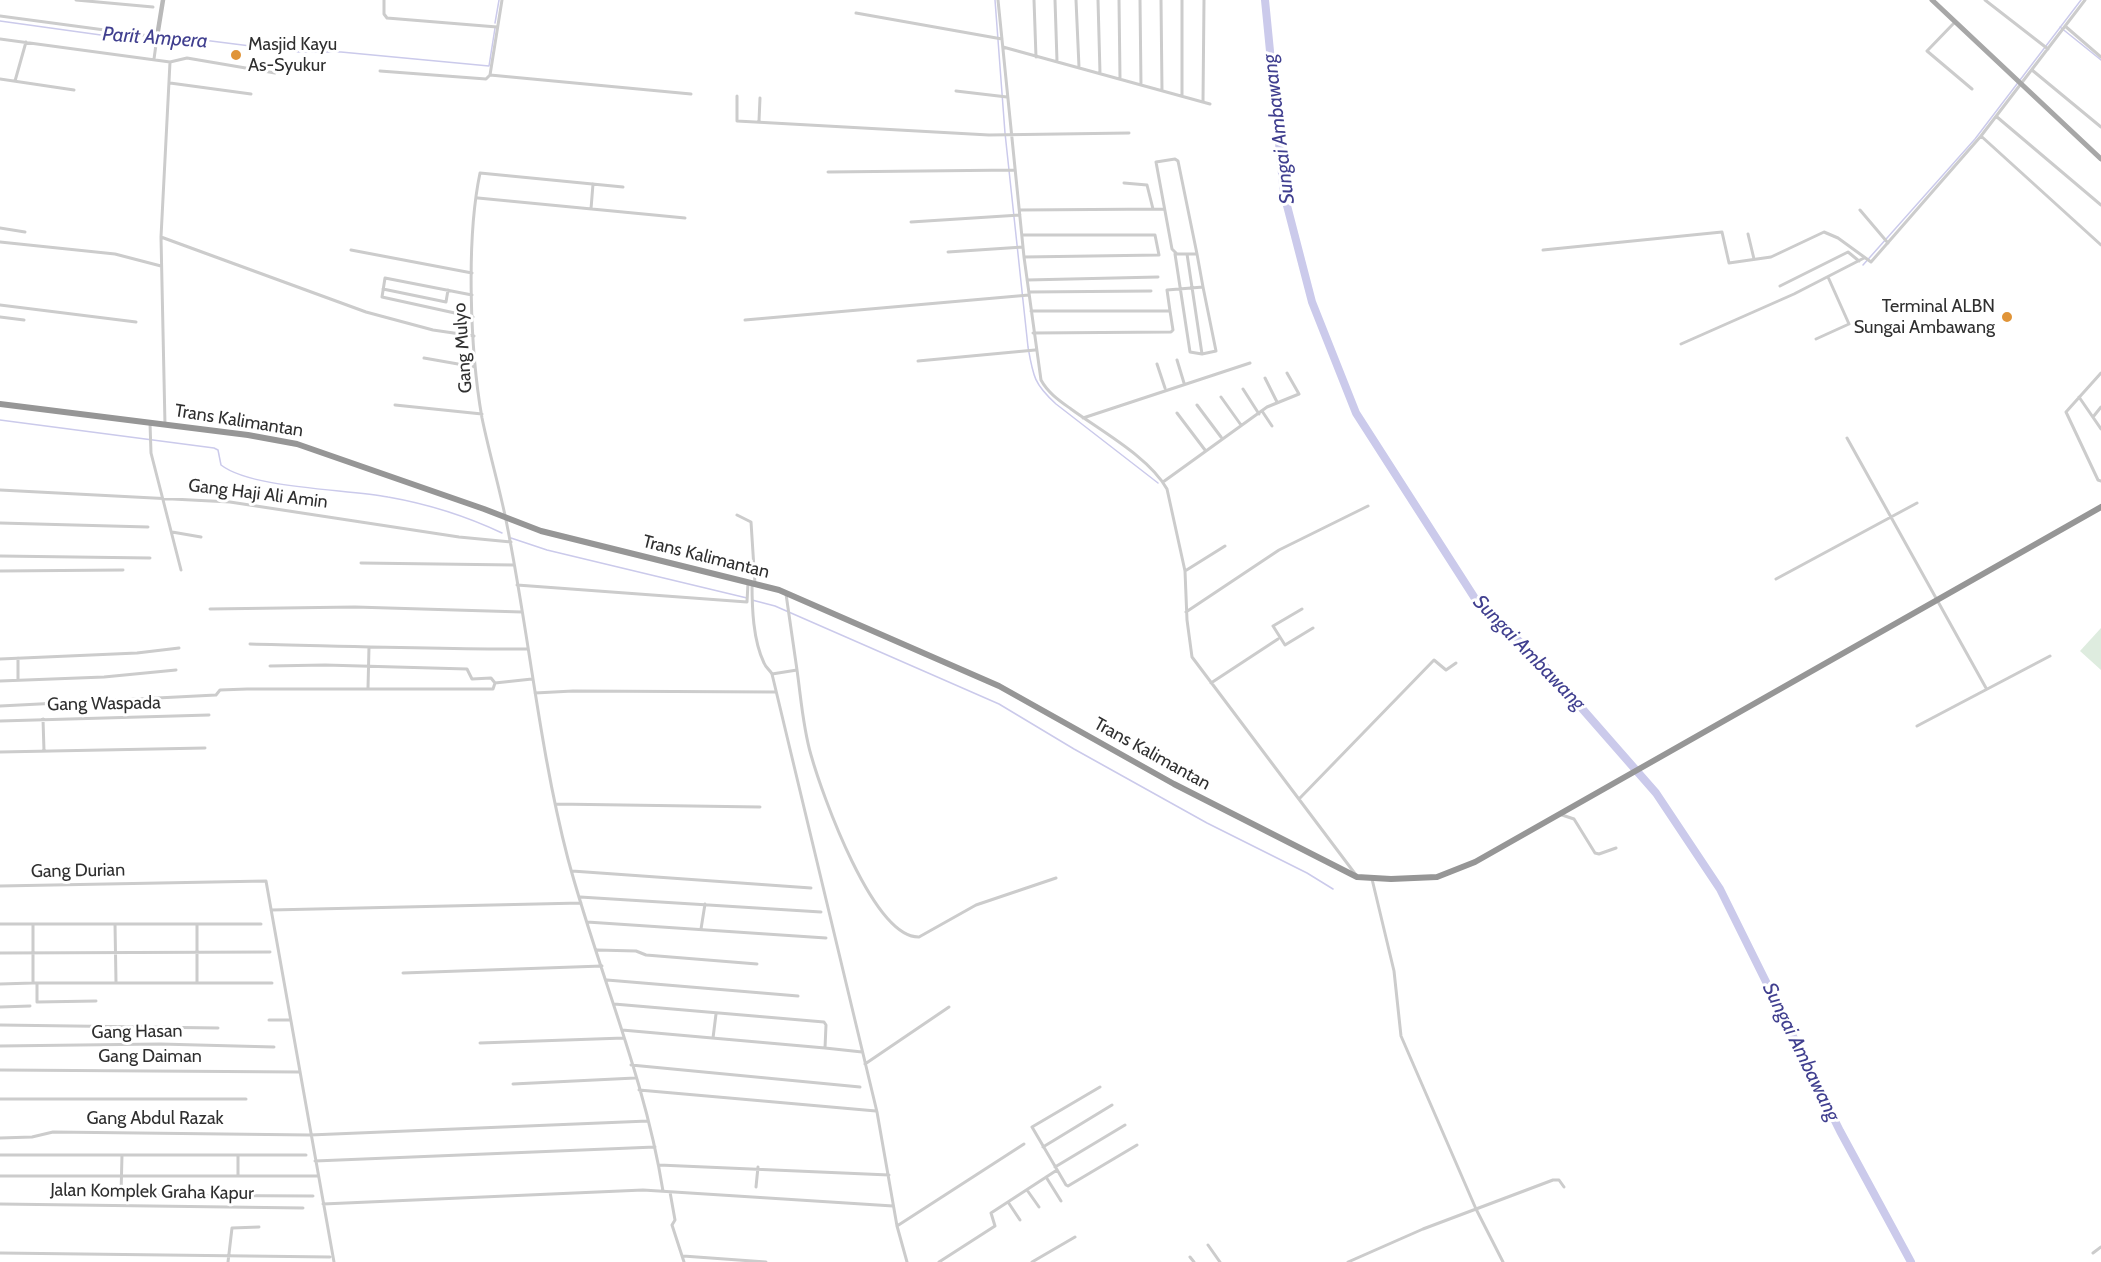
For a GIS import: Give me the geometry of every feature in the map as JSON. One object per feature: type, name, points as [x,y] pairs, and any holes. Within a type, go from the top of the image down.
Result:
[{"type":"highway","name":"Trans Kalimantan","points":[[0,404],[165,424],[297,444],[561,537],[786,592],[999,686],[1174,784],[1357,877],[1372,879],[1447,875],[1561,815],[2101,507]]},
{"type":"main road","points":[[1932,0],[2101,158]]},
{"type":"street","points":[[76,0],[153,7]]},
{"type":"street","points":[[154,60],[155,37],[163,0]]},
{"type":"street","points":[[384,0],[384,14],[387,18],[497,27]]},
{"type":"street","points":[[380,72],[486,79],[490,75],[502,0]]},
{"type":"street","points":[[998,0],[1007,97],[1008,135],[1022,235],[1020,247],[1024,257],[1029,294],[1033,350],[1044,385],[1083,418],[1149,466],[1163,482],[1170,498],[1185,571],[1186,612],[1192,657],[1339,849],[1357,877]]},
{"type":"street","points":[[1034,0],[1036,57]]},
{"type":"street","points":[[1054,0],[1057,61]]},
{"type":"street","points":[[1076,0],[1079,67]]},
{"type":"street","points":[[1098,0],[1100,73]]},
{"type":"street","points":[[1119,0],[1120,78]]},
{"type":"street","points":[[1140,0],[1141,85]]},
{"type":"street","points":[[1161,0],[1162,90]]},
{"type":"street","points":[[1182,0],[1182,95]]},
{"type":"street","points":[[1203,101],[1204,0]]},
{"type":"street","points":[[1985,0],[2046,47]]},
{"type":"street","points":[[1681,344],[1859,261],[1867,260],[1888,243],[1981,136],[2019,83],[2032,70],[2046,47],[2085,0]]},
{"type":"street","points":[[856,13],[1002,39]]},
{"type":"street","points":[[0,16],[155,37]]},
{"type":"street","points":[[1955,22],[1927,51],[1972,89]]},
{"type":"street","points":[[2064,28],[2101,57]]},
{"type":"street","points":[[0,39],[170,62],[187,58],[275,73]]},
{"type":"street","points":[[15,81],[26,42]]},
{"type":"street","points":[[1003,47],[1210,104]]},
{"type":"street","points":[[165,424],[161,237],[170,62]]},
{"type":"street","points":[[2032,70],[2101,127]]},
{"type":"street","points":[[490,75],[691,94]]},
{"type":"street","points":[[0,80],[74,90]]},
{"type":"street","points":[[170,83],[251,94]]},
{"type":"street","points":[[956,91],[1007,97]]},
{"type":"street","points":[[737,96],[736,120],[1008,135],[1129,133]]},
{"type":"street","points":[[759,122],[760,98]]},
{"type":"street","points":[[1996,117],[2101,205]]},
{"type":"street","points":[[1981,136],[2101,245]]},
{"type":"street","points":[[1175,159],[1178,161],[1216,348],[1214,352],[1190,353],[1175,254],[1156,162],[1175,159]]},
{"type":"street","points":[[828,172],[1014,170]]},
{"type":"street","name":"Gang Mulyo","points":[[593,184],[482,172],[480,174],[472,273],[476,367],[482,414],[506,518],[534,693],[555,804],[572,871],[648,1121],[663,1191]]},
{"type":"street","points":[[1124,183],[1147,185],[1153,209]]},
{"type":"street","points":[[591,209],[593,184],[623,187]]},
{"type":"street","points":[[477,198],[685,218]]},
{"type":"street","points":[[911,222],[1020,213],[1164,209]]},
{"type":"street","points":[[1860,210],[1888,243]]},
{"type":"street","points":[[0,228],[25,232]]},
{"type":"street","points":[[1543,250],[1722,232],[1729,263],[1771,257],[1824,232],[1838,238],[1867,260]]},
{"type":"street","points":[[1748,234],[1754,260]]},
{"type":"street","points":[[1022,235],[1155,235],[1159,255],[1024,257]]},
{"type":"street","points":[[161,237],[366,312],[426,328],[474,336]]},
{"type":"street","points":[[0,242],[115,254],[162,266]]},
{"type":"street","points":[[948,252],[1020,247]]},
{"type":"street","points":[[351,250],[472,273]]},
{"type":"street","points":[[1780,286],[1848,252],[1859,261]]},
{"type":"street","points":[[1175,254],[1197,254]]},
{"type":"street","points":[[1188,254],[1202,354]]},
{"type":"street","points":[[1027,280],[1158,277]]},
{"type":"street","points":[[1816,339],[1849,324],[1828,277]]},
{"type":"street","points":[[472,295],[386,278],[383,289],[383,299],[473,317]]},
{"type":"street","points":[[1033,333],[1171,332],[1167,290],[1203,286]]},
{"type":"street","points":[[383,289],[446,302],[448,290]]},
{"type":"street","points":[[745,320],[1029,294],[1151,291]]},
{"type":"street","points":[[0,305],[135,322]]},
{"type":"street","points":[[1031,311],[1170,312]]},
{"type":"street","points":[[0,317],[24,320]]},
{"type":"street","points":[[918,361],[1033,350]]},
{"type":"street","points":[[424,358],[476,367]]},
{"type":"street","points":[[1177,360],[1184,383]]},
{"type":"street","points":[[1083,418],[1165,389],[1250,363]]},
{"type":"street","points":[[1157,364],[1165,389]]},
{"type":"street","points":[[2101,373],[2066,415],[2098,480],[2101,481]]},
{"type":"street","points":[[1163,482],[1241,425],[1277,402],[1299,394],[1287,374]]},
{"type":"street","points":[[1264,378],[1277,402]]},
{"type":"street","points":[[1244,389],[1272,426]]},
{"type":"street","points":[[1221,397],[1241,425]]},
{"type":"street","points":[[2079,397],[2100,425]]},
{"type":"street","points":[[395,405],[482,414]]},
{"type":"street","points":[[1197,405],[1222,438]]},
{"type":"street","points":[[2093,417],[2101,407]]},
{"type":"street","points":[[1177,413],[1205,451]]},
{"type":"street","points":[[150,423],[149,438],[181,570]]},
{"type":"street","points":[[1847,438],[1986,688]]},
{"type":"street","name":"Gang Haji Ali Amin","points":[[0,490],[230,502],[459,537],[510,541]]},
{"type":"street","points":[[1776,579],[1917,503]]},
{"type":"street","points":[[1186,612],[1279,550],[1368,506]]},
{"type":"street","points":[[737,515],[748,518],[751,522],[750,599],[760,653],[764,665],[772,674],[865,1064],[889,1175],[897,1226],[907,1262]]},
{"type":"street","points":[[0,523],[148,527]]},
{"type":"street","points":[[171,532],[201,537]]},
{"type":"street","points":[[1185,571],[1225,546]]},
{"type":"street","points":[[0,556],[150,558]]},
{"type":"street","points":[[361,563],[514,565]]},
{"type":"street","points":[[0,571],[123,570]]},
{"type":"street","points":[[518,585],[746,602],[750,599]]},
{"type":"street","points":[[786,592],[811,754],[852,862],[879,909],[910,938],[919,937],[976,905],[1056,878]]},
{"type":"street","points":[[210,609],[332,606],[522,612]]},
{"type":"street","points":[[1302,609],[1272,628],[1278,639],[1285,645],[1313,628]]},
{"type":"street","points":[[1211,683],[1278,639]]},
{"type":"street","points":[[250,644],[527,649]]},
{"type":"street","points":[[368,687],[369,647]]},
{"type":"street","points":[[0,659],[137,653],[179,648]]},
{"type":"street","points":[[1917,726],[2050,656]]},
{"type":"street","points":[[18,658],[18,680]]},
{"type":"street","points":[[1299,799],[1434,660],[1446,670],[1456,663]]},
{"type":"street","points":[[270,666],[325,665],[467,669],[472,679],[491,678],[495,682],[532,679]]},
{"type":"street","points":[[772,674],[797,669]]},
{"type":"street","points":[[0,681],[104,677],[176,670]]},
{"type":"street","points":[[0,706],[216,695],[220,690],[247,689],[368,687],[493,689],[495,682]]},
{"type":"street","points":[[534,693],[573,691],[775,692]]},
{"type":"street","name":"Gang Waspada","points":[[0,721],[209,715]]},
{"type":"street","points":[[43,719],[44,751]]},
{"type":"street","points":[[0,752],[206,748]]},
{"type":"street","points":[[555,804],[617,802],[760,807]]},
{"type":"street","points":[[1561,815],[1574,819],[1595,853],[1599,854],[1616,848]]},
{"type":"street","points":[[572,871],[811,888]]},
{"type":"street","points":[[1372,879],[1394,971],[1401,1036],[1476,1209],[1503,1262]]},
{"type":"street","name":"Gang Durian","points":[[0,886],[266,881],[272,910]]},
{"type":"street","points":[[580,897],[821,912]]},
{"type":"street","points":[[334,1262],[272,910],[582,903]]},
{"type":"street","points":[[701,929],[705,904]]},
{"type":"street","points":[[587,921],[826,938]]},
{"type":"street","points":[[0,924],[261,924]]},
{"type":"street","points":[[33,924],[32,953],[37,1002],[96,1001]]},
{"type":"street","points":[[115,924],[116,982]]},
{"type":"street","points":[[197,924],[197,983]]},
{"type":"street","points":[[597,950],[636,951],[646,955],[757,964]]},
{"type":"street","points":[[0,953],[270,952]]},
{"type":"street","points":[[403,973],[602,966]]},
{"type":"street","points":[[607,980],[798,996]]},
{"type":"street","points":[[0,984],[272,983]]},
{"type":"street","points":[[614,1004],[825,1022],[825,1048]]},
{"type":"street","points":[[0,1007],[30,1006]]},
{"type":"street","points":[[865,1064],[949,1007]]},
{"type":"street","points":[[713,1038],[716,1014]]},
{"type":"street","points":[[268,1020],[290,1020]]},
{"type":"street","points":[[0,1025],[218,1028]]},
{"type":"street","points":[[621,1030],[862,1052]]},
{"type":"street","points":[[480,1043],[624,1038]]},
{"type":"street","name":"Gang Hasan","points":[[0,1046],[160,1044],[274,1047]]},
{"type":"street","points":[[632,1065],[860,1087]]},
{"type":"street","name":"Gang Daiman","points":[[0,1070],[300,1072]]},
{"type":"street","points":[[513,1084],[635,1078]]},
{"type":"street","points":[[1100,1087],[1032,1127],[1056,1169],[1068,1186],[1137,1145]]},
{"type":"street","points":[[639,1090],[876,1112]]},
{"type":"street","points":[[0,1099],[246,1099]]},
{"type":"street","points":[[1043,1147],[1112,1105]]},
{"type":"street","name":"Gang Abdul Razak","points":[[0,1138],[32,1137],[53,1132],[310,1135],[648,1121]]},
{"type":"street","points":[[939,1262],[995,1226],[991,1213],[1125,1125]]},
{"type":"street","points":[[897,1226],[1024,1144]]},
{"type":"street","points":[[315,1161],[655,1147]]},
{"type":"street","points":[[121,1195],[122,1154]]},
{"type":"street","points":[[0,1155],[306,1155]]},
{"type":"street","points":[[238,1155],[238,1176]]},
{"type":"street","points":[[659,1165],[758,1167],[889,1175]]},
{"type":"street","points":[[756,1188],[758,1167]]},
{"type":"street","points":[[0,1176],[318,1176]]},
{"type":"street","points":[[1046,1177],[1061,1201]]},
{"type":"street","points":[[1348,1262],[1553,1180],[1559,1180],[1564,1187]]},
{"type":"street","points":[[1027,1190],[1039,1207]]},
{"type":"street","points":[[323,1204],[663,1191],[894,1206]]},
{"type":"street","points":[[669,1192],[675,1220],[672,1225],[684,1262]]},
{"type":"street","points":[[103,1195],[313,1196]]},
{"type":"street","points":[[1008,1202],[1020,1220]]},
{"type":"street","name":"Jalan Komplek Graha Kapur","points":[[0,1204],[303,1208]]},
{"type":"street","points":[[228,1262],[232,1228],[259,1227]]},
{"type":"street","points":[[1032,1262],[1075,1237]]},
{"type":"street","points":[[1208,1245],[1220,1262]]},
{"type":"street","points":[[2093,1253],[2101,1247]]},
{"type":"street","points":[[0,1253],[330,1257]]},
{"type":"street","points":[[683,1256],[766,1262]]},
{"type":"street","points":[[1190,1257],[1194,1262]]},
{"type":"green space","points":[[2101,628],[2101,670],[2080,651]]},
{"type":"waterway","points":[[495,23],[499,0]]},
{"type":"waterway","points":[[995,0],[1005,133],[1028,347],[1033,373],[1043,391],[1056,404],[1158,483]]},
{"type":"waterway","name":"Sungai Ambawang","points":[[1265,0],[1284,194],[1312,302],[1356,413],[1476,600],[1543,664],[1656,793],[1720,889],[1840,1131],[1911,1262]]},
{"type":"waterway","points":[[1863,265],[1975,139],[2081,0]]},
{"type":"waterway","name":"Parit Ampera","points":[[0,21],[144,41],[203,40],[298,52],[341,52],[489,66],[495,28]]},
{"type":"waterway","points":[[2060,27],[2101,60]]},
{"type":"waterway","points":[[0,420],[214,448],[218,450],[221,465],[235,473],[255,479],[277,484],[371,494],[418,503],[475,521],[502,533]]},
{"type":"waterway","points":[[511,538],[547,550],[747,598]]},
{"type":"waterway","points":[[752,600],[775,606],[999,704],[1074,749],[1207,823],[1307,873],[1333,889]]},
{"type":"place","name":"Masjid Kayu As-Syukur","points":[[236,55]]},
{"type":"place","name":"Terminal ALBN Sungai Ambawang","points":[[2007,317]]}]
